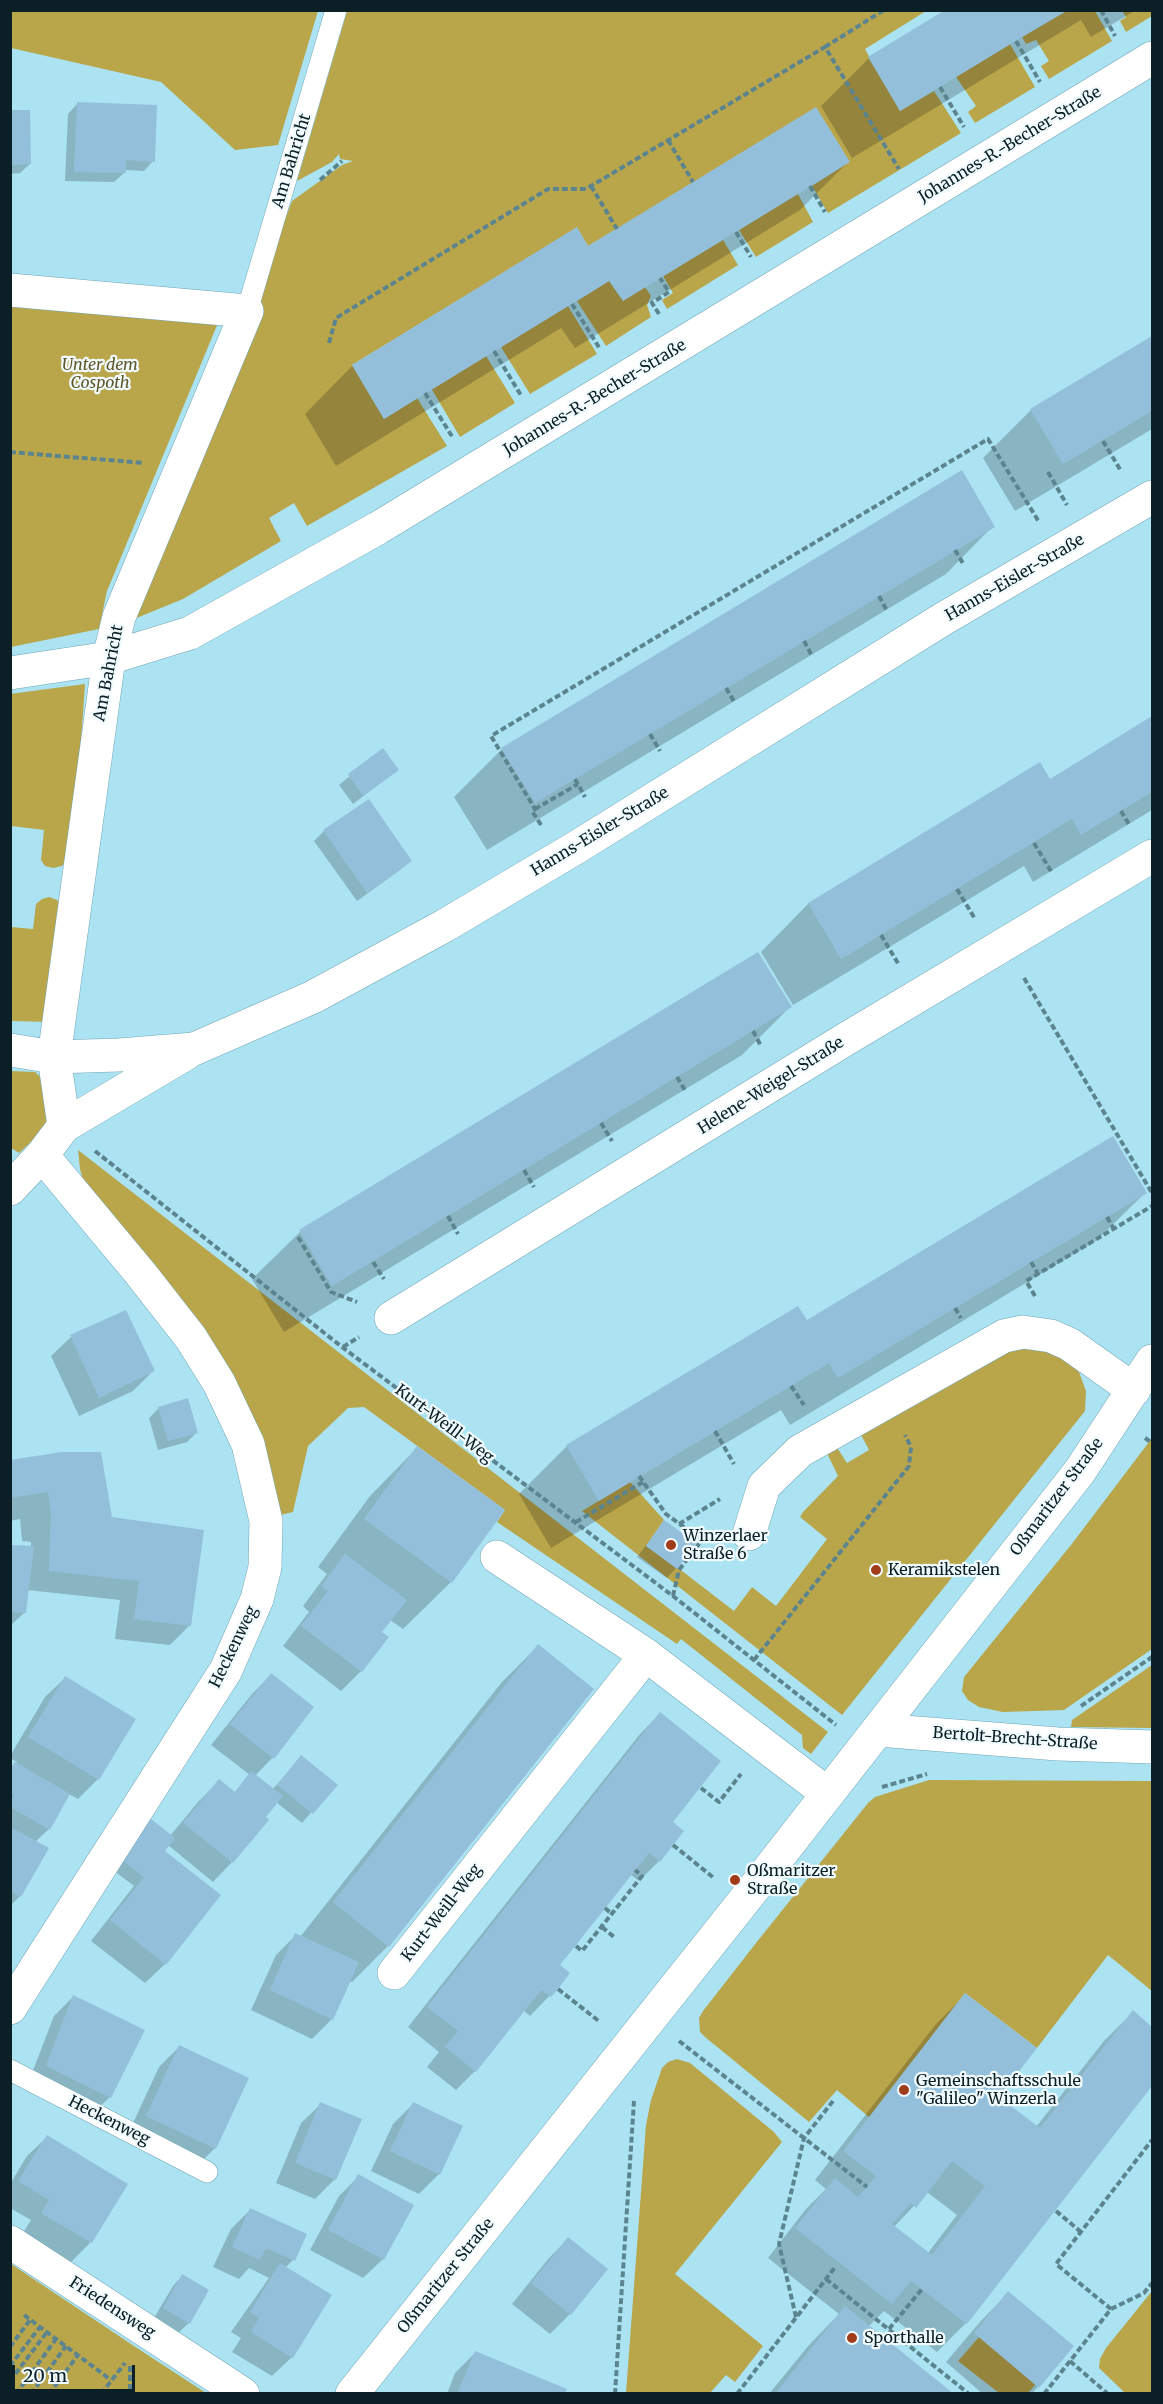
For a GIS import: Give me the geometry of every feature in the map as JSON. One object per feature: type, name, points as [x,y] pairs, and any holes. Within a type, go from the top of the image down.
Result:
[{"type":"street","name":"Johannes-R.-Becher-Straße","points":[[10,673],[109,658],[189,633],[378,528],[1152,58]]},
{"type":"street","points":[[10,290],[247,310]]},
{"type":"street","name":"Am Bahricht","points":[[64,1126],[54,1057],[109,658],[119,617],[247,310]]},
{"type":"street","name":"Hanns-Eisler-Straße","points":[[10,1050],[54,1057],[194,1049],[313,997],[444,926],[578,846],[943,619],[1152,497]]},
{"type":"street","name":"Helene-Weigel-Straße","points":[[390,1303],[846,1039],[1152,856]]},
{"type":"street","points":[[10,1189],[42,1155],[64,1126],[194,1049]]},
{"type":"street","name":"Heckenweg","points":[[10,2008],[226,1670],[257,1599],[265,1567],[266,1521],[248,1444],[219,1383],[191,1338],[42,1155]]},
{"type":"street","points":[[749,1534],[764,1486],[800,1451],[979,1348],[1004,1336],[1023,1332],[1051,1336],[1069,1344],[1134,1390]]},
{"type":"street","name":"Oßmaritzer Straße","points":[[352,2394],[828,1794],[1080,1471],[1152,1361]]},
{"type":"street","points":[[497,1557],[646,1655],[828,1794]]},
{"type":"street","name":"Kurt-Weill-Weg","points":[[394,1973],[646,1655]]},
{"type":"street","name":"Bertolt-Brecht-Straße","points":[[878,1730],[1058,1744],[1152,1747]]},
{"type":"street","name":"Friedensweg","points":[[10,2242],[243,2394]]},
{"type":"lane","name":"Am Bahricht","points":[[247,310],[336,10]]},
{"type":"lane","name":"Heckenweg","points":[[10,2070],[207,2172]]},
{"type":"path","points":[[329,344],[336,318],[548,189],[584,189],[591,186],[885,10]]},
{"type":"path","points":[[1101,10],[1120,44]]},
{"type":"path","points":[[1016,41],[1045,90]]},
{"type":"path","points":[[825,46],[903,175]]},
{"type":"path","points":[[940,87],[969,135]]},
{"type":"path","points":[[668,140],[693,182]]},
{"type":"path","points":[[591,186],[617,229]]},
{"type":"path","points":[[810,186],[827,217]]},
{"type":"path","points":[[736,232],[754,263]]},
{"type":"path","points":[[660,278],[669,292],[652,303],[662,319]]},
{"type":"path","points":[[572,304],[603,356]]},
{"type":"path","points":[[494,351],[526,404]]},
{"type":"path","points":[[425,393],[458,446]]},
{"type":"path","points":[[535,809],[491,736],[988,439],[1044,531]]},
{"type":"path","points":[[1103,441],[1121,472]]},
{"type":"path","points":[[10,452],[148,463]]},
{"type":"path","points":[[1048,472],[1072,514]]},
{"type":"path","points":[[726,688],[736,705]]},
{"type":"path","points":[[650,734],[664,758]]},
{"type":"path","points":[[575,779],[589,804]]},
{"type":"path","points":[[545,830],[532,811],[578,784]]},
{"type":"path","points":[[1028,985],[1152,1193]]},
{"type":"path","name":"Kurt-Weill-Weg","points":[[64,1126],[342,1347],[576,1522],[827,1717]]},
{"type":"path","points":[[1026,1281],[1152,1206]]},
{"type":"path","points":[[448,1216],[464,1243]]},
{"type":"path","points":[[1107,1217],[1114,1229]]},
{"type":"path","points":[[373,1262],[390,1303]]},
{"type":"path","points":[[1031,1262],[1038,1274]]},
{"type":"path","points":[[754,1660],[909,1466],[911,1454],[909,1441],[886,1402]]},
{"type":"path","points":[[715,1431],[739,1473]]},
{"type":"path","points":[[1137,1447],[1148,1431]]},
{"type":"path","points":[[639,1476],[666,1514],[702,1540],[680,1570],[673,1596]]},
{"type":"path","points":[[576,1522],[643,1482]]},
{"type":"path","points":[[700,1788],[719,1802],[764,1745]]},
{"type":"path","points":[[880,1787],[925,1774],[933,1774]]},
{"type":"path","points":[[673,1845],[719,1881]]},
{"type":"path","points":[[576,1946],[582,1951],[642,1876],[635,1870]]},
{"type":"path","points":[[605,1908],[612,1914]]},
{"type":"path","points":[[602,1927],[614,1937]]},
{"type":"path","points":[[558,1989],[605,2026]]},
{"type":"path","points":[[651,2018],[867,2187]]},
{"type":"path","points":[[615,2394],[635,2096]]},
{"type":"path","points":[[796,2317],[779,2244],[804,2138],[833,2102]]},
{"type":"path","points":[[1111,2309],[1056,2264],[1152,2140]]},
{"type":"path","points":[[1056,2211],[1081,2232]]},
{"type":"path","points":[[737,2394],[836,2266]]},
{"type":"path","points":[[826,2279],[969,2394]]},
{"type":"path","points":[[1044,2394],[1111,2309],[1144,2294],[1152,2283]]},
{"type":"path","points":[[889,2330],[922,2289]]},
{"type":"path","points":[[24,2315],[111,2380]]},
{"type":"path","points":[[10,2347],[30,2320]]},
{"type":"path","points":[[10,2366],[40,2327]]},
{"type":"path","points":[[10,2381],[47,2332]]},
{"type":"path","points":[[16,2394],[56,2339]]},
{"type":"path","points":[[31,2394],[66,2346]]},
{"type":"path","points":[[49,2394],[78,2355]]},
{"type":"path","points":[[101,2394],[130,2357],[130,2394]]},
{"type":"path","points":[[1070,2361],[1108,2394]]},
{"type":"green space","points":[[11,10],[318,11],[278,145],[235,150],[161,82],[11,48]]},
{"type":"green space","points":[[347,11],[926,11],[865,49],[900,111],[934,91],[961,133],[828,213],[812,186],[849,162],[617,229],[588,246],[577,228],[352,365],[384,419],[417,398],[447,446],[307,526],[294,503],[269,518],[281,541],[183,599],[134,619],[292,201],[342,165],[353,161],[340,159],[339,154],[332,162],[297,181]]},
{"type":"green space","points":[[1067,11],[1095,11],[1112,41],[1049,79],[1041,66],[1049,61],[1036,40],[1026,44],[1022,37]]},
{"type":"green space","points":[[1122,11],[1151,11],[1152,16],[1126,32],[1120,21],[1126,17]]},
{"type":"green space","points":[[1010,44],[1035,87],[975,123],[968,112],[976,106],[956,77]]},
{"type":"green space","points":[[798,194],[813,222],[756,257],[739,230]]},
{"type":"green space","points":[[723,240],[738,265],[667,309],[662,300],[673,293],[663,276]]},
{"type":"green space","name":"Unter dem Cospoth","points":[[10,277],[230,294],[107,591],[99,629],[11,647]]},
{"type":"green space","points":[[609,281],[645,287],[651,296],[647,305],[651,317],[606,346],[577,301]]},
{"type":"green space","points":[[568,306],[597,354],[530,394],[501,347]]},
{"type":"green space","points":[[486,356],[515,403],[460,437],[431,388]]},
{"type":"green space","points":[[85,684],[78,785],[68,858],[62,866],[53,868],[45,866],[41,860],[44,830],[11,826],[10,694]]},
{"type":"green space","points":[[49,897],[57,900],[63,907],[49,1022],[11,1021],[11,927],[33,929],[36,904]]},
{"type":"green space","points":[[10,1071],[35,1072],[46,1082],[51,1123],[19,1153],[11,1148]]},
{"type":"green space","points":[[78,1150],[828,1732],[811,1754],[803,1748],[802,1735],[681,1639],[677,1644],[497,1522],[505,1510],[364,1407],[348,1408],[308,1446],[293,1512],[280,1515],[139,1248],[84,1183]]},
{"type":"green space","points":[[1012,1347],[1038,1347],[1063,1357],[1079,1372],[1086,1391],[1085,1411],[842,1715],[582,1511],[630,1482],[664,1520],[646,1546],[734,1611],[752,1587],[776,1606],[827,1539],[800,1517],[838,1476],[825,1449],[834,1443],[847,1463],[869,1450],[858,1429]]},
{"type":"green space","points":[[1152,1438],[1152,1649],[1064,1710],[1003,1712],[979,1707],[968,1700],[962,1691],[964,1677],[1071,1545]]},
{"type":"green space","points":[[1152,1665],[1152,1728],[1071,1727],[1072,1720]]},
{"type":"green space","points":[[929,1780],[1152,1781],[1152,1991],[1108,1955],[1037,2048],[965,1993],[869,2117],[837,2090],[809,2122],[705,2037],[700,2032],[699,2018],[868,1803],[875,1797]]},
{"type":"green space","points":[[677,2059],[690,2063],[774,2132],[782,2142],[675,2274],[763,2346],[735,2382],[726,2375],[710,2393],[626,2393],[646,2125],[651,2100],[662,2068],[668,2062]]},
{"type":"green space","points":[[11,2264],[137,2348],[206,2393],[11,2393]]},
{"type":"green space","points":[[1152,2291],[1152,2393],[1125,2393],[1099,2368],[1100,2359],[1106,2348]]},
{"type":"green space","points":[[979,2337],[1036,2384],[1028,2393],[999,2393],[958,2361]]},
{"type":"building","points":[[945,10],[1067,10],[900,111],[868,57]]},
{"type":"building","points":[[77,102],[157,105],[155,162],[126,160],[126,173],[74,172]]},
{"type":"building","points":[[816,107],[850,162],[623,301],[609,281],[384,419],[352,365],[577,227],[588,246]]},
{"type":"building","points":[[10,110],[30,110],[31,164],[10,165]]},
{"type":"building","points":[[1152,336],[1152,411],[1063,464],[1030,409]]},
{"type":"building","points":[[962,470],[995,527],[535,803],[501,748]]},
{"type":"building","points":[[1152,716],[1152,792],[1081,835],[1072,819],[841,959],[808,903],[1040,762],[1050,779]]},
{"type":"building","points":[[383,748],[399,770],[363,796],[348,774]]},
{"type":"building","points":[[369,799],[412,861],[367,893],[323,830]]},
{"type":"building","points":[[758,952],[792,1007],[332,1286],[299,1230]]},
{"type":"building","points":[[1113,1136],[1147,1193],[838,1378],[829,1363],[599,1501],[566,1445],[798,1306],[807,1320]]},
{"type":"building","points":[[126,1310],[155,1371],[99,1398],[70,1335]]},
{"type":"building","points":[[188,1398],[198,1433],[168,1441],[158,1407]]},
{"type":"building","points":[[417,1446],[505,1510],[452,1583],[364,1519]]},
{"type":"building","points":[[62,1452],[101,1452],[112,1517],[204,1530],[191,1626],[134,1619],[139,1581],[49,1571],[51,1513],[48,1492],[10,1498],[10,1460]]},
{"type":"building","name":"Winzerlaer Straße 6","points":[[664,1520],[696,1543],[677,1569],[646,1546]]},
{"type":"building","points":[[10,1545],[34,1546],[26,1613],[10,1612]]},
{"type":"building","points":[[345,1554],[407,1600],[382,1632],[389,1637],[362,1672],[301,1626],[328,1591],[321,1586]]},
{"type":"building","points":[[538,1644],[594,1689],[389,1947],[333,1902]]},
{"type":"building","points":[[271,1673],[314,1707],[274,1759],[230,1724]]},
{"type":"building","points":[[65,1676],[136,1719],[99,1780],[28,1737]]},
{"type":"building","points":[[660,1712],[721,1761],[673,1822],[684,1831],[660,1862],[649,1853],[560,1965],[570,1973],[558,1989],[551,1997],[541,1990],[476,2072],[445,2047],[458,2031],[427,2007]]},
{"type":"building","points":[[301,1755],[338,1785],[313,1814],[277,1785]]},
{"type":"building","points":[[15,1762],[70,1794],[50,1830],[10,1807],[14,1795],[10,1794],[10,1769]]},
{"type":"building","points":[[251,1771],[283,1796],[266,1817],[269,1820],[233,1863],[183,1823],[219,1779],[235,1792]]},
{"type":"building","points":[[146,1815],[175,1838],[165,1851],[221,1895],[166,1965],[110,1920],[144,1877],[121,1859]]},
{"type":"building","points":[[10,1827],[49,1848],[21,1897],[10,1891]]},
{"type":"building","points":[[295,1933],[359,1962],[333,2020],[270,1990]]},
{"type":"building","points":[[965,1993],[1037,2048],[999,2097],[1040,2128],[1133,2010],[1152,2027],[1152,2086],[967,2324],[911,2281],[892,2304],[795,2228],[835,2178],[858,2197],[876,2176],[843,2151]],"holes":[[[952,2161],[985,2186],[932,2255],[892,2224],[911,2203],[916,2208]]]},
{"type":"building","points":[[73,1995],[145,2030],[111,2098],[46,2066]]},
{"type":"building","points":[[179,2045],[249,2078],[216,2149],[146,2116]]},
{"type":"building","points":[[320,2102],[362,2119],[336,2180],[295,2163]]},
{"type":"building","points":[[413,2102],[463,2126],[440,2175],[390,2151]]},
{"type":"building","points":[[47,2135],[128,2184],[92,2243],[41,2213],[49,2200],[18,2181]]},
{"type":"building","points":[[358,2174],[414,2205],[384,2260],[328,2230]]},
{"type":"building","points":[[250,2208],[307,2234],[295,2261],[266,2248],[260,2260],[232,2247]]},
{"type":"building","points":[[568,2237],[608,2269],[571,2315],[531,2283]]},
{"type":"building","points":[[280,2263],[332,2295],[293,2358],[251,2332],[259,2318],[250,2312]]},
{"type":"building","points":[[182,2274],[209,2290],[190,2324],[163,2308]]},
{"type":"building","points":[[1008,2291],[1074,2346],[1039,2388],[974,2333]]},
{"type":"building","name":"Sporthalle","points":[[845,2306],[954,2394],[775,2394]]},
{"type":"building","points":[[475,2351],[567,2389],[565,2394],[457,2394]]},
{"type":"place","name":"Winzerlaer Straße 6","points":[[671,1545]]},
{"type":"place","name":"Keramikstelen","points":[[876,1570]]},
{"type":"place","name":"Oßmaritzer Straße","points":[[735,1880]]},
{"type":"place","name":"Gemeinschaftsschule \"Galileo\" Winzerla","points":[[904,2090]]},
{"type":"place","name":"Sporthalle","points":[[852,2338]]}]
